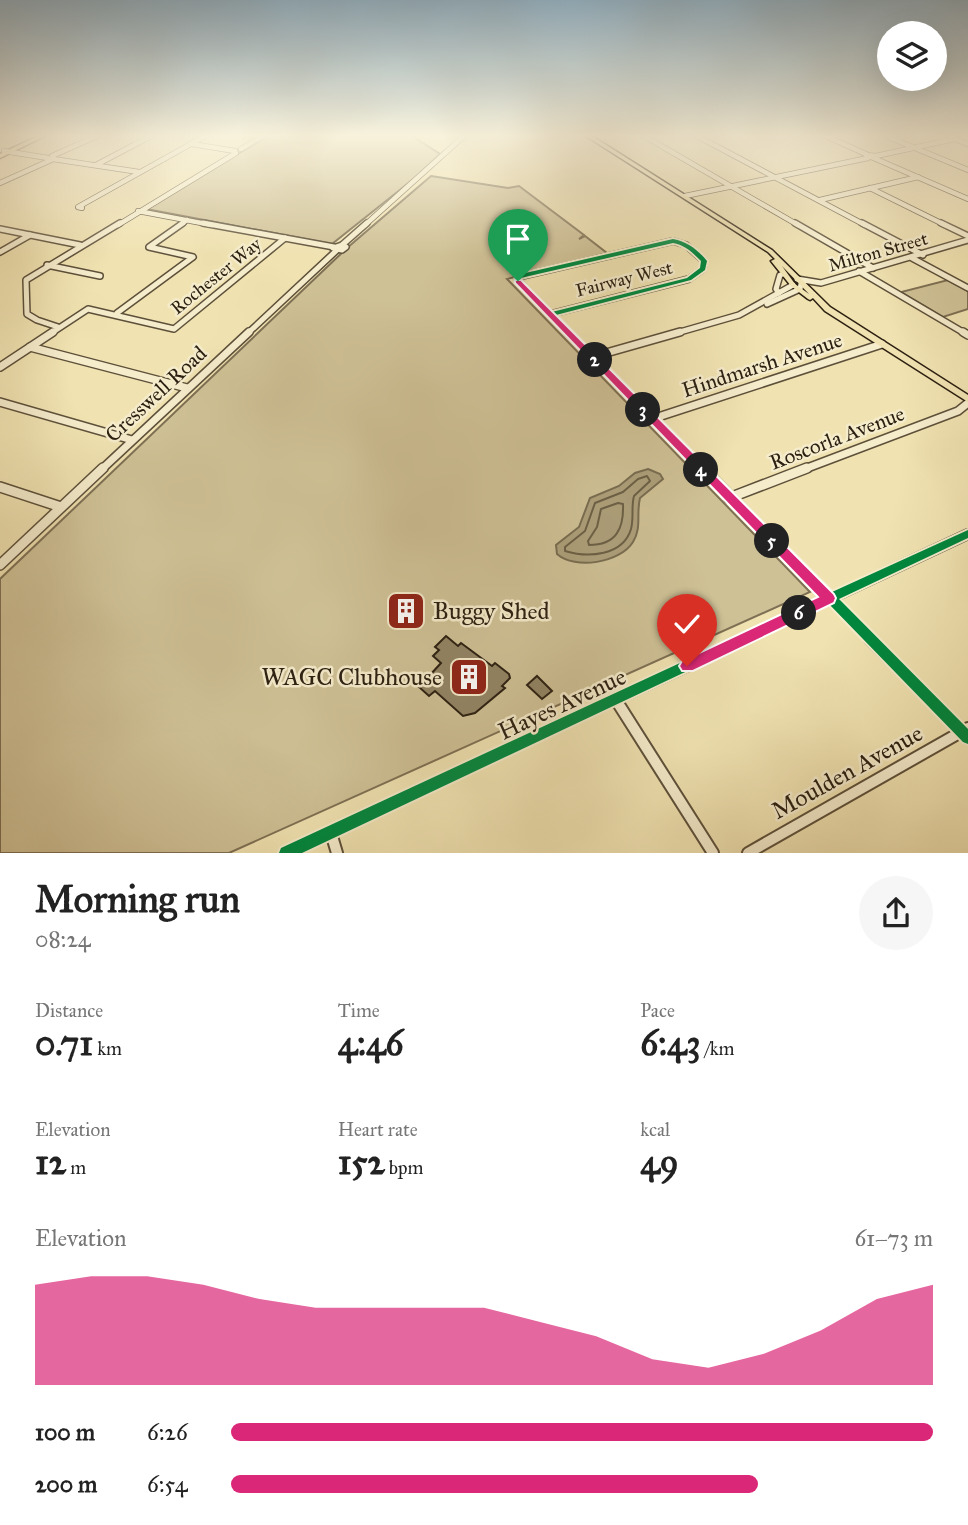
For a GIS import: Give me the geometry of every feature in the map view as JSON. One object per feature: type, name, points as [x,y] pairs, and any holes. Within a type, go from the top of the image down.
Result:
[{"type":"main road","points":[[651,176],[774,254],[809,298],[882,344],[968,404]]},
{"type":"main road","points":[[764,247],[783,274],[828,309]]},
{"type":"street","points":[[82,208],[78,206],[132,176]]},
{"type":"street","points":[[58,327],[29,318],[25,313],[26,280],[196,176]]},
{"type":"street","name":"Cresswell Road","points":[[0,565],[338,247],[419,176]]},
{"type":"street","points":[[713,176],[873,268]]},
{"type":"street","points":[[685,197],[781,176]]},
{"type":"street","points":[[776,177],[923,255]]},
{"type":"street","points":[[820,200],[918,177],[968,200]]},
{"type":"street","points":[[870,188],[968,238]]},
{"type":"street","points":[[138,211],[338,247]]},
{"type":"street","points":[[117,313],[192,257],[149,247],[187,220]]},
{"type":"street","points":[[0,229],[81,245]]},
{"type":"street","points":[[0,252],[30,235]]},
{"type":"street","name":"Rochester Way","points":[[58,327],[82,310],[88,309],[117,313],[174,329],[285,238]]},
{"type":"street","name":"Milton Street","points":[[797,284],[821,283],[923,255],[968,238]]},
{"type":"street","name":"Fairway West","points":[[677,241],[697,253],[704,261],[699,274],[690,279],[551,314],[518,281],[518,277],[677,241]]},
{"type":"street","points":[[958,243],[968,248]]},
{"type":"street","points":[[911,258],[968,288]]},
{"type":"street","points":[[47,265],[100,276]]},
{"type":"street","points":[[859,271],[968,335]]},
{"type":"street","points":[[779,293],[776,289],[780,275],[783,274]]},
{"type":"street","points":[[757,307],[797,284]]},
{"type":"street","points":[[787,296],[797,284]]},
{"type":"street","points":[[592,357],[739,315],[787,296],[809,298]]},
{"type":"street","points":[[551,314],[729,498],[966,733]]},
{"type":"street","points":[[0,367],[58,327]]},
{"type":"street","name":"Hindmarsh Avenue","points":[[652,419],[882,344]]},
{"type":"street","points":[[30,347],[187,388]]},
{"type":"street","points":[[0,402],[132,440]]},
{"type":"street","name":"Roscorla Avenue","points":[[729,498],[958,411],[968,404]]},
{"type":"street","points":[[0,487],[61,507]]},
{"type":"street","name":"Hayes Avenue","points":[[286,853],[968,534]]},
{"type":"street","points":[[616,700],[713,853]]},
{"type":"street","name":"Moulden Avenue","points":[[748,853],[966,733]]},
{"type":"street","points":[[331,833],[337,853]]},
{"type":"shaded area","points":[[201,176],[417,176],[332,244],[146,209]]},
{"type":"shaded area","points":[[431,176],[508,188],[519,186],[584,235],[579,239],[585,236],[607,253],[507,279],[810,592],[229,853],[0,853],[0,579],[347,248]]},
{"type":"shaded area","points":[[948,280],[968,291],[968,309],[943,317],[901,292]]},
{"type":"water","points":[[648,469],[660,474],[663,479],[640,498],[636,537],[627,549],[608,559],[586,563],[565,559],[557,554],[556,545],[579,527],[590,498],[619,486],[635,473]]},
{"type":"building","name":"Buggy Shed","points":[[416,597],[416,624],[396,624],[396,598]]},
{"type":"building","name":"WAGC Clubhouse","points":[[446,636],[458,646],[461,643],[492,666],[495,663],[509,674],[510,678],[502,686],[505,688],[475,713],[463,716],[435,691],[429,696],[419,687],[441,663],[433,656],[439,650],[435,647]]},
{"type":"building","points":[[537,676],[552,691],[542,699],[527,685]]},
{"type":"cycle path","points":[[551,314],[689,279],[703,269],[704,261],[698,254],[686,245],[673,241],[523,275],[518,277],[518,281],[968,738]]},
{"type":"cycle path","points":[[286,853],[968,534]]},
{"type":"place","name":"Buggy Shed","points":[[406,611]]},
{"type":"place","name":"WAGC Clubhouse","points":[[469,677]]},
{"type":"route","points":[[518,281],[829,598],[687,666]]}]
